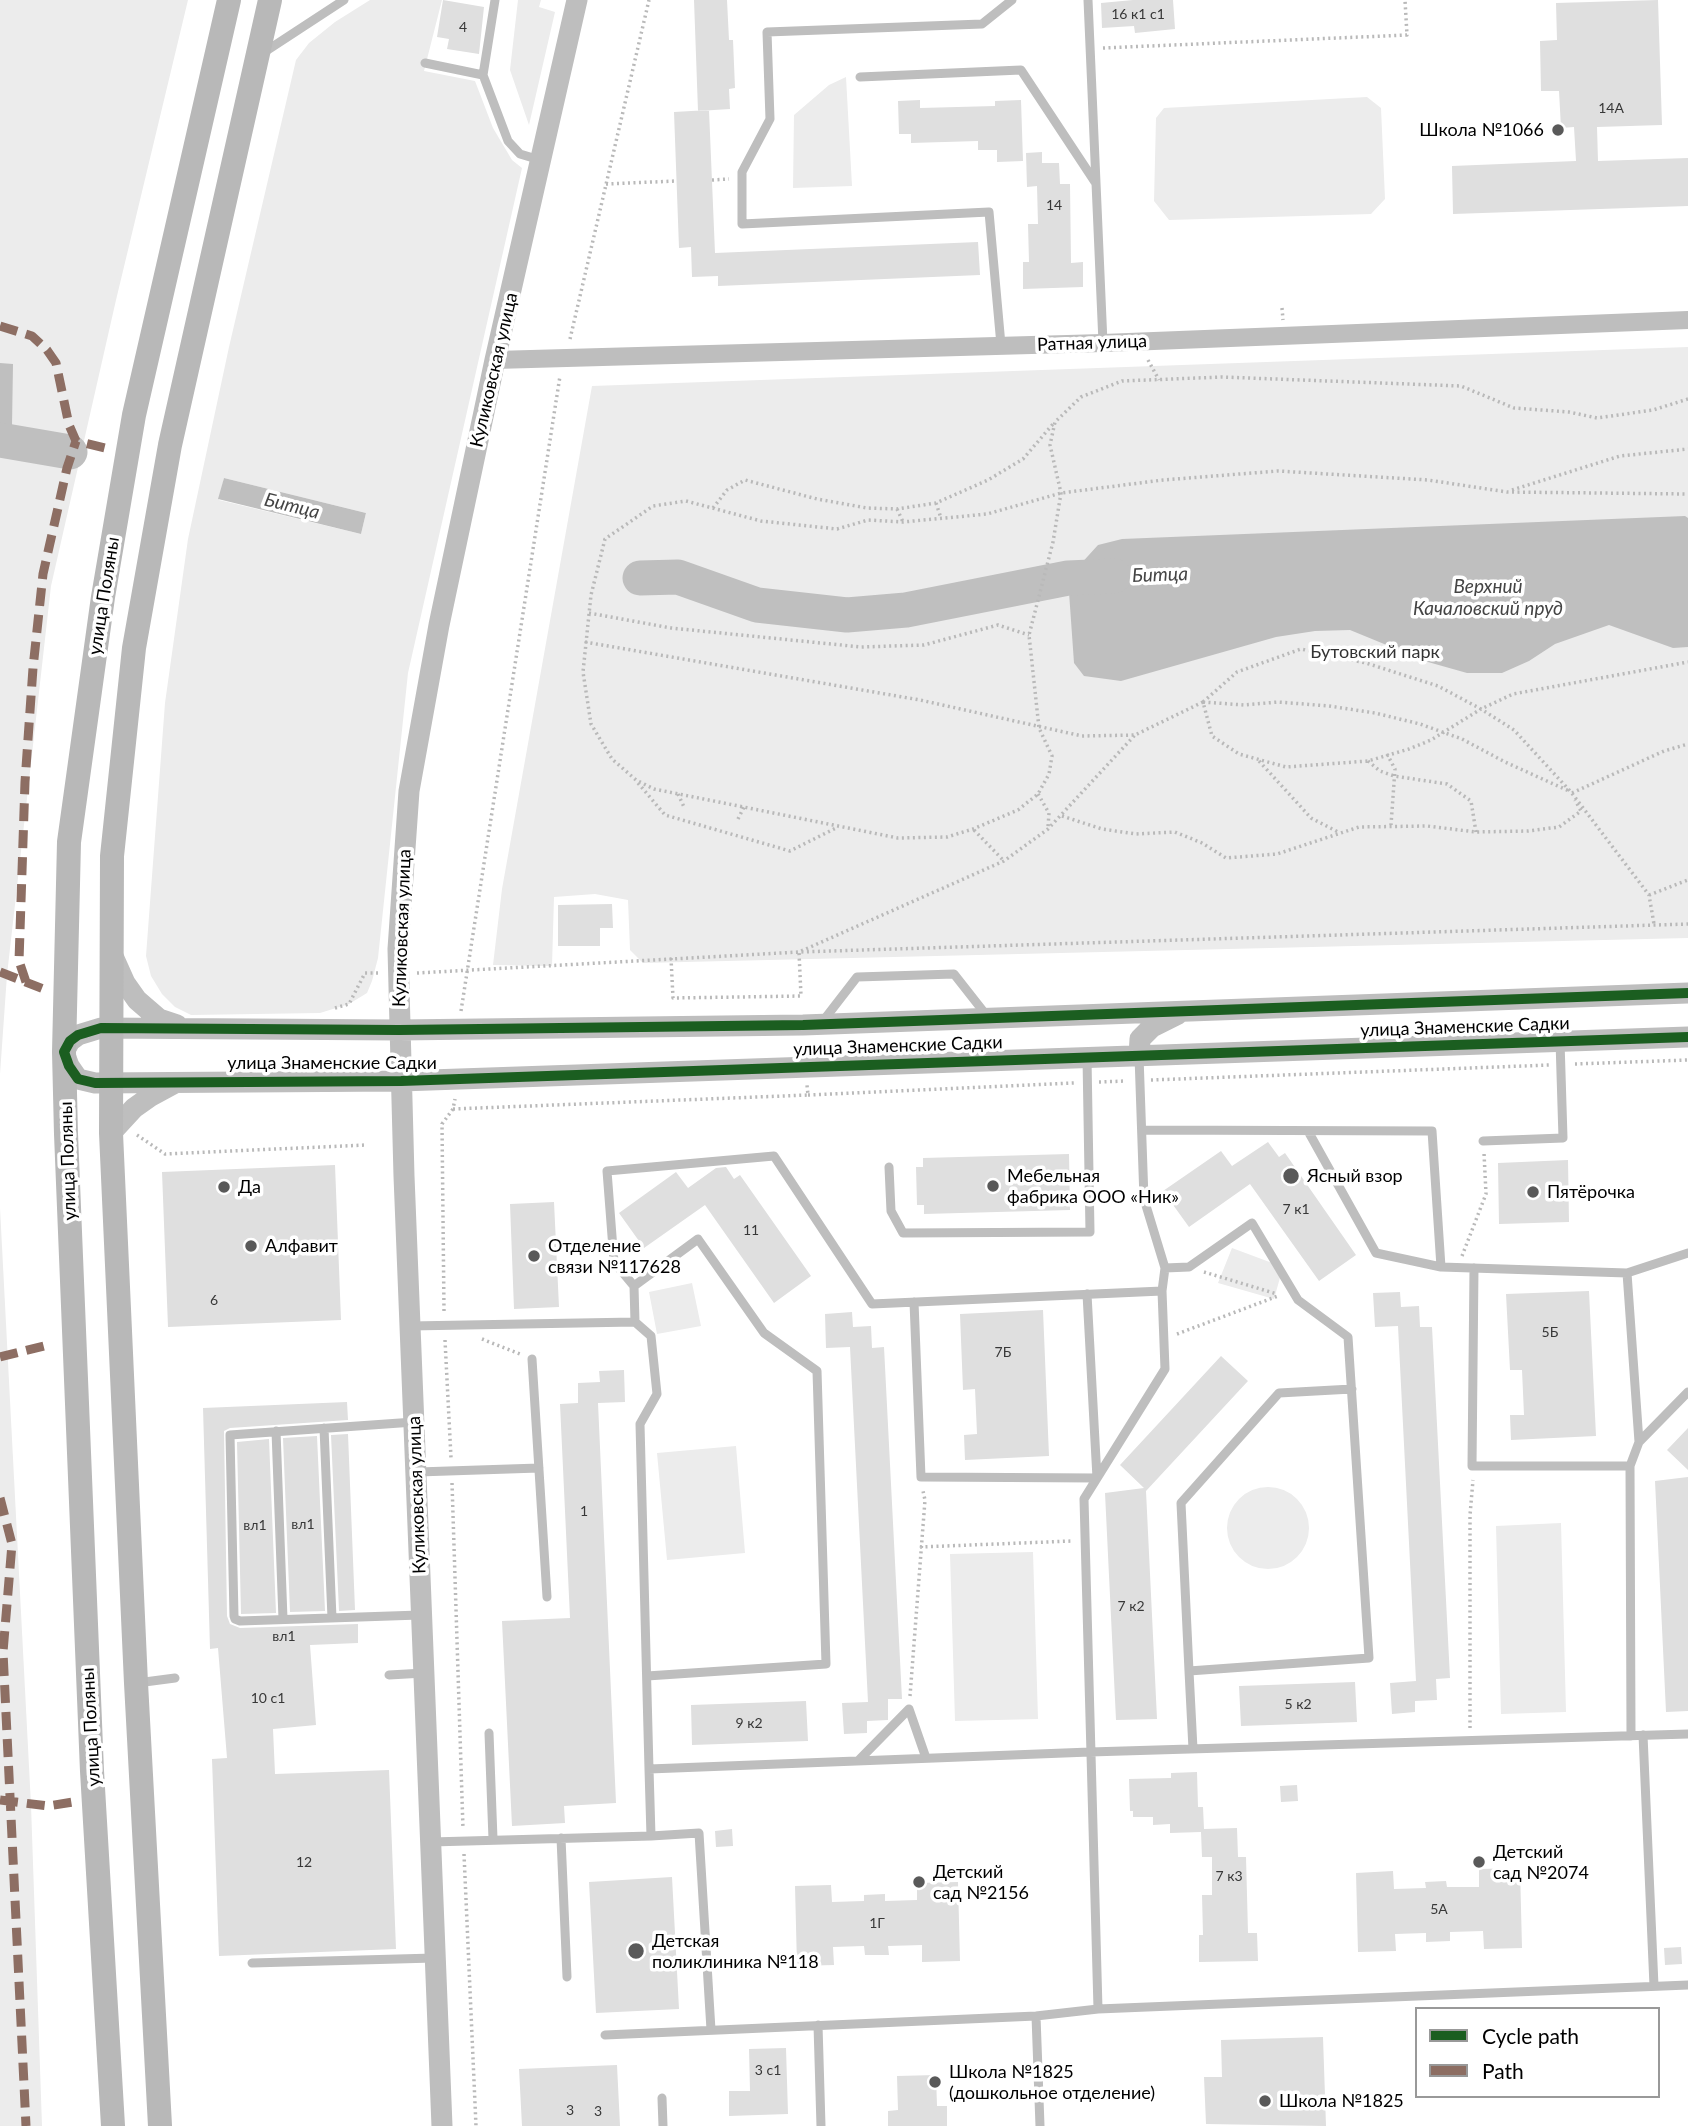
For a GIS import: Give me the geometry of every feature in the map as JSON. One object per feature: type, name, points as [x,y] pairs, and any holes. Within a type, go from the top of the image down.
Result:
[{"type":"main road","name":"улица Поляны","points":[[113,2126],[92,1757],[64,1052],[69,842],[103,597],[134,415],[229,0]]},
{"type":"main road","points":[[160,2126],[136,1683],[122,1133],[109,1083],[112,856],[134,648],[170,445],[270,0]]},
{"type":"main road","points":[[258,55],[277,0]]},
{"type":"street","name":"Куликовская улица","points":[[442,2126],[398,949],[409,791],[439,625],[495,360],[577,0]]},
{"type":"street","name":"Ратная улица","points":[[495,360],[1103,342],[1688,320]]},
{"type":"street","points":[[111,950],[125,983],[136,1000],[159,1019],[189,1029]]},
{"type":"street","name":"улица Знаменские Садки","points":[[1688,993],[820,1024],[459,1027],[399,1030],[110,1028],[78,1035],[70,1041],[64,1052],[78,1079],[109,1083],[401,1081],[1688,1038]]},
{"type":"street","points":[[1139,1056],[1140,1039],[1152,1027],[1168,1017],[1193,1010]]},
{"type":"street","points":[[122,1133],[134,1108],[180,1081]]},
{"type":"lane","points":[[258,55],[344,0]]},
{"type":"lane","points":[[495,0],[483,75],[508,141],[520,154],[542,160]]},
{"type":"lane","points":[[1001,345],[989,212],[742,224],[742,172],[770,119],[767,32],[982,24],[1012,0]]},
{"type":"lane","points":[[1088,0],[1103,342]]},
{"type":"lane","points":[[425,63],[483,75]]},
{"type":"lane","points":[[860,77],[1021,69],[1096,184]]},
{"type":"lane","points":[[820,1024],[857,977],[954,974],[988,1018]]},
{"type":"lane","points":[[1483,1141],[1563,1138],[1560,1041]]},
{"type":"lane","points":[[1098,2009],[1084,1499],[1165,1369],[1162,1291],[1165,1268],[1144,1199],[1139,1056]]},
{"type":"lane","points":[[889,1167],[891,1211],[903,1233],[1090,1232],[1087,1058]]},
{"type":"lane","points":[[1142,1130],[1432,1131],[1441,1267]]},
{"type":"lane","points":[[1308,1131],[1376,1254],[1441,1267],[1627,1273],[1688,1253]]},
{"type":"lane","points":[[635,1322],[634,1286],[614,1262],[607,1171],[774,1156],[872,1304],[1162,1291]]},
{"type":"lane","points":[[1165,1268],[1189,1268],[1252,1223],[1298,1300],[1348,1338],[1369,1658],[1189,1671]]},
{"type":"lane","points":[[634,1286],[698,1239],[764,1334],[817,1371],[826,1664],[647,1676]]},
{"type":"lane","points":[[1475,1268],[1472,1466],[1630,1466]]},
{"type":"lane","points":[[1627,1273],[1640,1442]]},
{"type":"lane","points":[[1087,1294],[1097,1478]]},
{"type":"lane","points":[[914,1302],[921,1477],[1097,1478]]},
{"type":"lane","points":[[410,1326],[635,1322],[651,1336],[657,1394],[640,1424],[651,1836]]},
{"type":"lane","points":[[532,1359],[547,1597]]},
{"type":"lane","points":[[1193,1749],[1181,1503],[1279,1393],[1352,1389]]},
{"type":"lane","points":[[1631,1735],[1630,1466],[1640,1442],[1688,1392]]},
{"type":"lane","points":[[414,1422],[234,1433],[228,1438],[234,1616],[240,1621],[422,1615]]},
{"type":"lane","points":[[324,1427],[332,1618]]},
{"type":"lane","points":[[276,1431],[283,1619]]},
{"type":"lane","points":[[416,1472],[539,1468]]},
{"type":"lane","points":[[389,1675],[424,1673]]},
{"type":"lane","points":[[136,1683],[175,1678]]},
{"type":"lane","points":[[858,1761],[909,1709],[926,1758]]},
{"type":"lane","points":[[489,1733],[493,1839]]},
{"type":"lane","points":[[649,1769],[1090,1752],[1688,1734]]},
{"type":"lane","points":[[1643,1735],[1654,1986]]},
{"type":"lane","points":[[431,1842],[699,1833],[711,2030]]},
{"type":"lane","points":[[561,1838],[567,1977]]},
{"type":"lane","points":[[252,1964],[436,1958]]},
{"type":"lane","points":[[605,2035],[1036,2015],[1098,2009],[1688,1985]]},
{"type":"lane","points":[[1036,2015],[1040,2126]]},
{"type":"lane","points":[[818,2025],[821,2126]]},
{"type":"lane","points":[[662,2098],[663,2126]]},
{"type":"path","points":[[570,339],[649,0]]},
{"type":"path","points":[[1090,48],[1407,35],[1405,0]]},
{"type":"path","points":[[606,184],[676,181]]},
{"type":"path","points":[[1282,307],[1283,322]]},
{"type":"path","points":[[1147,358],[1159,380]]},
{"type":"path","points":[[459,1027],[560,375]]},
{"type":"path","points":[[713,508],[727,491],[745,480],[817,499],[867,508],[897,509],[936,503],[988,480],[1023,459],[1081,397],[1122,381],[1222,377],[1295,378],[1461,386],[1514,408],[1569,412],[1597,418],[1653,410],[1688,399]]},
{"type":"path","points":[[636,780],[654,789],[898,838],[947,837],[973,830],[1018,810],[1038,794],[1049,774],[1052,756],[1039,728],[1029,635],[1053,542],[1061,493],[1050,444],[1055,422]]},
{"type":"path","points":[[1507,492],[1620,456],[1688,449]]},
{"type":"path","points":[[840,826],[790,851],[665,815],[636,780],[612,759],[591,724],[583,672],[591,595],[605,539],[653,506],[686,501],[761,522],[837,529],[868,520],[902,522],[987,514],[1061,493],[1163,480],[1278,471],[1428,480],[1507,492],[1688,494]]},
{"type":"path","points":[[936,503],[942,518]]},
{"type":"path","points":[[897,509],[902,522]]},
{"type":"path","points":[[589,613],[671,628],[861,647],[924,645],[998,625],[1029,635]]},
{"type":"path","points":[[585,642],[920,701],[1082,736],[1135,735]]},
{"type":"path","points":[[799,952],[1004,861],[1062,816],[1135,735],[1203,702],[1237,672],[1301,649],[1366,663],[1438,686],[1514,730],[1571,792],[1649,895],[1655,925]]},
{"type":"path","points":[[1203,702],[1212,736],[1239,754],[1286,767],[1367,761],[1409,749],[1513,694],[1688,662]]},
{"type":"path","points":[[1062,816],[1102,829],[1136,834],[1174,832],[1202,843],[1226,858],[1277,854],[1359,827],[1391,825],[1476,832],[1528,831],[1559,827],[1581,811],[1571,792],[1505,762],[1462,738],[1420,723],[1329,706],[1278,702],[1244,705],[1203,702]]},
{"type":"path","points":[[1571,792],[1664,751],[1688,744]]},
{"type":"path","points":[[1387,754],[1395,769],[1391,825]]},
{"type":"path","points":[[1257,760],[1311,818],[1340,833]]},
{"type":"path","points":[[1367,761],[1380,771],[1394,776],[1447,784],[1471,802],[1476,832]]},
{"type":"path","points":[[678,794],[684,807]]},
{"type":"path","points":[[1038,794],[1049,813],[1048,829]]},
{"type":"path","points":[[738,819],[744,807]]},
{"type":"path","points":[[973,830],[1004,861]]},
{"type":"path","points":[[1649,895],[1688,880]]},
{"type":"path","points":[[467,969],[799,952],[1688,924]]},
{"type":"path","points":[[671,958],[673,998],[801,996],[799,952]]},
{"type":"path","points":[[453,1109],[1688,1060]]},
{"type":"path","points":[[806,1066],[808,1095]]},
{"type":"path","points":[[459,1080],[453,1109],[442,1124],[444,1325],[452,1472],[463,1840],[476,2126]]},
{"type":"path","points":[[122,1133],[165,1154],[366,1145]]},
{"type":"path","points":[[1457,1267],[1486,1194],[1483,1141]]},
{"type":"path","points":[[1163,1339],[1280,1295],[1189,1268]]},
{"type":"path","points":[[482,1340],[532,1359]]},
{"type":"path","points":[[1470,1741],[1470,1515],[1474,1490]]},
{"type":"path","points":[[909,1709],[925,1500]]},
{"type":"path","points":[[920,1548],[1085,1540]]},
{"type":"green space","points":[[0,0],[188,0],[51,586],[7,975],[0,1074]]},
{"type":"green space","points":[[370,0],[442,0],[424,71],[475,81],[493,128],[512,160],[522,168],[408,673],[378,958],[372,981],[367,993],[349,1004],[320,1013],[191,1015],[175,1007],[162,994],[151,976],[146,956],[165,703],[188,539],[229,347],[296,60],[309,43],[335,22]],"holes":[[[224,478],[366,513],[361,534],[219,500]]]},
{"type":"green space","points":[[518,0],[541,0],[539,7],[555,12],[529,125],[510,70]]},
{"type":"green space","points":[[846,77],[852,186],[793,188],[794,115],[829,85]]},
{"type":"green space","points":[[1367,97],[1381,108],[1385,199],[1371,214],[1169,220],[1154,201],[1156,118],[1164,108]]},
{"type":"green space","name":"Бутовский парк","points":[[1688,347],[1688,938],[643,963],[630,950],[628,900],[595,894],[554,897],[552,966],[493,965],[502,889],[592,386]]},
{"type":"green space","points":[[0,1208],[31,1805],[42,2126],[0,2126]]},
{"type":"green space","points":[[1232,1248],[1283,1267],[1274,1299],[1218,1283]]},
{"type":"green space","points":[[692,1283],[701,1326],[657,1334],[649,1292]]},
{"type":"green space","points":[[736,1446],[745,1553],[667,1560],[657,1453]]},
{"type":"green space","points":[[1268,1487],[1284,1490],[1297,1499],[1306,1512],[1309,1528],[1306,1544],[1297,1557],[1284,1566],[1268,1569],[1252,1566],[1239,1557],[1230,1544],[1227,1528],[1230,1512],[1239,1499],[1252,1490]]},
{"type":"green space","points":[[1561,1523],[1566,1712],[1501,1714],[1496,1526]]},
{"type":"green space","points":[[1033,1552],[1038,1719],[955,1721],[950,1554]]},
{"type":"water","points":[[0,363],[13,364],[12,426],[68,437],[61,463],[5,447],[0,454]]},
{"type":"water","points":[[224,478],[366,513],[361,534],[218,499]]},
{"type":"water","name":"Верхний Качаловский пруд","points":[[1685,516],[1688,518],[1688,647],[1673,648],[1609,625],[1555,644],[1529,661],[1502,673],[1467,673],[1428,662],[1350,630],[1315,631],[1276,637],[1121,681],[1084,676],[1074,663],[1068,578],[1098,545],[1122,539]]},
{"type":"building","points":[[443,0],[484,7],[479,54],[447,49],[449,39],[437,37]]},
{"type":"building","points":[[694,0],[727,0],[729,40],[733,40],[735,88],[729,89],[730,109],[698,111]]},
{"type":"building","points":[[1173,0],[1175,29],[1135,33],[1134,26],[1102,28],[1101,3]]},
{"type":"building","points":[[1658,0],[1662,125],[1597,127],[1598,161],[1688,158],[1688,206],[1453,214],[1452,166],[1576,161],[1574,127],[1561,128],[1559,91],[1541,91],[1540,41],[1557,40],[1556,3]]},
{"type":"building","points":[[920,100],[920,108],[995,106],[995,101],[1021,100],[1023,161],[997,162],[997,150],[978,150],[978,141],[911,143],[911,134],[899,134],[898,101]]},
{"type":"building","points":[[709,110],[715,253],[978,242],[980,275],[718,286],[718,276],[692,277],[691,247],[679,248],[674,112]]},
{"type":"building","points":[[1042,152],[1042,163],[1059,163],[1060,184],[1070,184],[1071,263],[1083,262],[1083,287],[1023,289],[1023,262],[1029,262],[1028,224],[1038,224],[1037,186],[1027,187],[1026,153]]},
{"type":"building","points":[[612,904],[613,928],[600,928],[600,946],[558,946],[558,905]]},
{"type":"building","points":[[1268,1142],[1279,1157],[1285,1153],[1356,1255],[1319,1281],[1250,1184],[1189,1227],[1163,1191],[1221,1151],[1232,1166]]},
{"type":"building","name":"Мебельная фабрика ООО «Ник»","points":[[1069,1154],[1070,1210],[924,1214],[924,1205],[917,1205],[916,1167],[923,1167],[923,1158]]},
{"type":"building","name":"Пятёрочка","points":[[1568,1160],[1569,1222],[1499,1224],[1498,1163]]},
{"type":"building","name":"Алфавит","points":[[335,1165],[341,1320],[168,1327],[162,1172]]},
{"type":"building","points":[[726,1167],[734,1179],[740,1175],[811,1276],[774,1303],[705,1205],[644,1248],[619,1213],[676,1172],[688,1188],[716,1168]]},
{"type":"building","name":"Отделение связи №117628","points":[[554,1202],[559,1307],[514,1309],[510,1204]]},
{"type":"building","points":[[1589,1291],[1596,1436],[1511,1440],[1510,1415],[1524,1415],[1522,1370],[1510,1370],[1506,1294]]},
{"type":"building","points":[[1400,1292],[1401,1307],[1419,1306],[1420,1327],[1432,1327],[1450,1678],[1436,1679],[1437,1700],[1415,1701],[1415,1712],[1392,1714],[1390,1683],[1416,1681],[1398,1326],[1375,1327],[1373,1293]]},
{"type":"building","points":[[1043,1310],[1049,1456],[965,1460],[964,1435],[977,1434],[975,1389],[963,1390],[960,1314]]},
{"type":"building","points":[[852,1312],[853,1327],[871,1326],[872,1348],[884,1347],[902,1699],[888,1699],[888,1720],[867,1721],[867,1733],[844,1734],[842,1703],[868,1702],[850,1347],[826,1348],[825,1314]]},
{"type":"building","points":[[1221,1356],[1248,1381],[1146,1491],[1157,1719],[1116,1720],[1105,1493],[1144,1488],[1120,1465]]},
{"type":"building","points":[[624,1370],[625,1402],[598,1403],[616,1803],[564,1806],[565,1823],[512,1826],[502,1621],[570,1618],[560,1404],[578,1403],[578,1383],[600,1382],[599,1371]]},
{"type":"building","points":[[347,1402],[348,1420],[230,1428],[224,1431],[227,1616],[230,1624],[240,1628],[358,1624],[358,1643],[310,1645],[316,1725],[273,1729],[275,1774],[389,1770],[396,1949],[219,1956],[212,1759],[227,1758],[218,1648],[210,1649],[203,1408]]},
{"type":"building","points":[[1688,1428],[1688,1470],[1667,1450]]},
{"type":"building","points":[[348,1434],[355,1610],[339,1611],[331,1435]]},
{"type":"building","points":[[317,1436],[325,1611],[290,1612],[283,1438]]},
{"type":"building","points":[[269,1439],[276,1613],[241,1614],[237,1442]]},
{"type":"building","points":[[1688,1477],[1688,1711],[1666,1712],[1655,1481]]},
{"type":"building","points":[[1355,1682],[1357,1722],[1241,1726],[1239,1686]]},
{"type":"building","points":[[806,1701],[808,1741],[692,1745],[691,1705]]},
{"type":"building","points":[[1197,1772],[1198,1807],[1203,1807],[1204,1829],[1237,1828],[1238,1857],[1246,1857],[1248,1933],[1257,1933],[1258,1961],[1199,1962],[1199,1935],[1203,1935],[1202,1895],[1212,1895],[1212,1857],[1202,1857],[1201,1832],[1170,1833],[1170,1824],[1153,1825],[1153,1817],[1133,1817],[1133,1811],[1130,1811],[1129,1779],[1171,1778],[1171,1773]]},
{"type":"building","points":[[1297,1785],[1298,1801],[1281,1802],[1280,1786]]},
{"type":"building","points":[[732,1829],[733,1846],[716,1847],[715,1831]]},
{"type":"building","points":[[1520,1868],[1522,1948],[1484,1949],[1483,1931],[1450,1932],[1450,1941],[1426,1942],[1426,1933],[1395,1934],[1396,1951],[1358,1952],[1356,1873],[1393,1871],[1394,1889],[1426,1888],[1425,1882],[1446,1881],[1447,1887],[1479,1887],[1479,1869]]},
{"type":"building","points":[[672,1877],[679,2009],[596,2013],[589,1882]]},
{"type":"building","points":[[958,1882],[960,1961],[922,1962],[922,1945],[888,1946],[889,1955],[865,1955],[864,1946],[833,1947],[834,1965],[797,1966],[795,1886],[831,1885],[832,1902],[864,1901],[864,1895],[885,1894],[885,1901],[917,1900],[917,1883]]},
{"type":"building","points":[[1681,1947],[1682,1964],[1665,1965],[1664,1948]]},
{"type":"building","name":"Школа №1825","points":[[1323,2037],[1326,2126],[1206,2124],[1204,2077],[1222,2077],[1221,2040]]},
{"type":"building","points":[[786,2048],[788,2114],[729,2116],[729,2091],[750,2091],[749,2049]]},
{"type":"building","points":[[617,2065],[620,2126],[522,2126],[519,2069]]},
{"type":"building","points":[[936,2075],[937,2106],[947,2106],[947,2126],[888,2126],[888,2111],[898,2110],[897,2076]]},
{"type":"waterway","name":"Битца","points":[[0,440],[70,452]]},
{"type":"waterway","name":"Битца","points":[[640,578],[678,577],[757,605],[847,615],[906,610],[1068,578],[1114,576]]},
{"type":"marked path","points":[[0,326],[32,336],[56,363],[69,425],[76,441],[109,449]]},
{"type":"marked path","points":[[26,982],[19,961],[25,782],[33,668],[43,574],[67,468],[76,441]]},
{"type":"marked path","points":[[0,972],[46,990]]},
{"type":"marked path","points":[[0,1357],[52,1344]]},
{"type":"marked path","points":[[0,1498],[12,1544],[3,1652],[26,2126]]},
{"type":"marked path","points":[[0,1800],[48,1806],[73,1802]]},
{"type":"cycle path","points":[[1688,993],[803,1025],[399,1030],[101,1028],[78,1035],[70,1041],[64,1052],[78,1079],[95,1083],[401,1081],[1688,1037]]},
{"type":"place","name":"Школа №1066","points":[[1558,130]]},
{"type":"place","name":"Ясный взор","points":[[1291,1176]]},
{"type":"place","name":"Мебельная фабрика ООО «Ник»","points":[[993,1186]]},
{"type":"place","name":"Да","points":[[224,1187]]},
{"type":"place","name":"Пятёрочка","points":[[1533,1192]]},
{"type":"place","name":"Алфавит","points":[[251,1246]]},
{"type":"place","name":"Отделение связи №117628","points":[[534,1256]]},
{"type":"place","name":"Детский сад №2074","points":[[1479,1862]]},
{"type":"place","name":"Детский сад №2156","points":[[919,1882]]},
{"type":"place","name":"Детская поликлиника №118","points":[[636,1951]]},
{"type":"place","name":"Школа №1825 (дошкольное отделение)","points":[[935,2082]]},
{"type":"place","name":"Школа №1825","points":[[1265,2101]]}]
